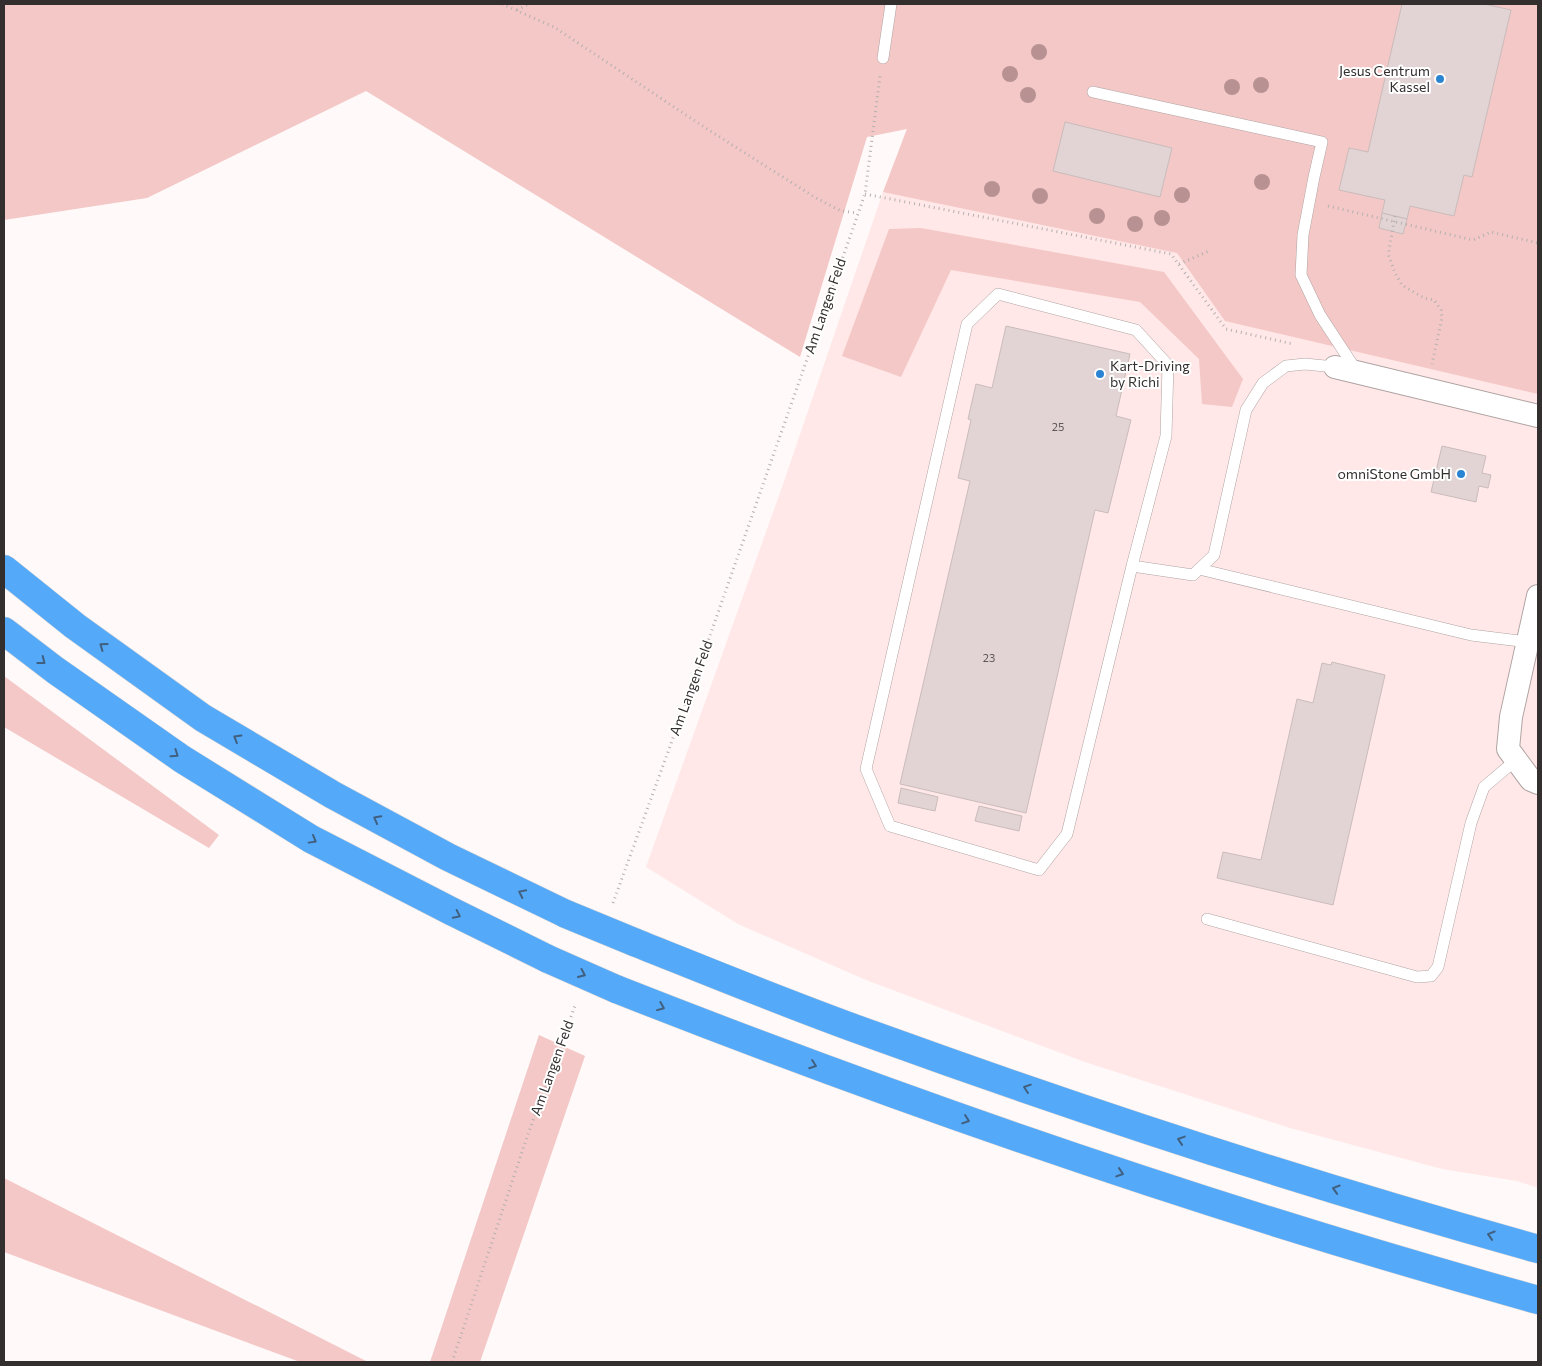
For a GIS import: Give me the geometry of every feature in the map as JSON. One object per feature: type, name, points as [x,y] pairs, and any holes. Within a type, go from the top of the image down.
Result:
[{"type":"highway","points":[[4,569],[76,626],[203,718],[332,795],[448,857],[566,914],[874,1036],[1112,1118],[1276,1171],[1538,1249]]},
{"type":"highway","points":[[4,631],[55,670],[182,759],[311,839],[450,911],[548,959],[616,989],[867,1085],[1104,1168],[1271,1221],[1538,1300]]},
{"type":"street","points":[[1335,367],[1538,416]]},
{"type":"street","points":[[1538,596],[1511,717],[1508,749],[1531,780],[1538,784]]},
{"type":"lane","points":[[883,58],[891,4]]},
{"type":"lane","points":[[1093,92],[1322,142],[1303,235],[1301,275],[1320,315],[1358,374]]},
{"type":"lane","points":[[998,294],[1136,330],[1168,365],[1166,436],[1132,566],[1067,834],[1040,870],[890,826],[866,769],[967,324],[998,294]]},
{"type":"lane","points":[[1132,566],[1193,575],[1214,555],[1246,410],[1262,383],[1286,366],[1305,364],[1335,367]]},
{"type":"lane","points":[[1199,569],[1471,635],[1528,642]]},
{"type":"lane","points":[[1207,919],[1417,977],[1431,976],[1438,967],[1471,823],[1484,787],[1516,760]]},
{"type":"path","points":[[502,4],[554,27],[696,122],[816,198],[841,211],[858,213]]},
{"type":"path","points":[[516,11],[529,4]]},
{"type":"path","name":"Am Langen Feld","points":[[612,905],[700,664],[865,194],[883,58]]},
{"type":"path","points":[[865,194],[1171,254],[1226,329],[1301,345]]},
{"type":"path","points":[[1310,202],[1473,240],[1491,232],[1538,243]]},
{"type":"path","points":[[1395,216],[1389,250],[1389,256],[1395,273],[1402,285],[1424,298],[1434,300],[1441,310],[1442,318],[1431,370]]},
{"type":"path","points":[[1179,264],[1209,252]]},
{"type":"path","name":"Am Langen Feld","points":[[452,1362],[527,1137],[578,998]]},
{"type":"shaded area","points":[[4,4],[1538,4],[1538,394],[1225,321],[1177,253],[883,192],[907,129],[867,137],[800,357],[366,91],[147,198],[4,220]]},
{"type":"shaded area","points":[[954,4],[1538,4],[1538,1188],[1517,1181],[1442,1169],[1290,1128],[1085,1062],[866,980],[738,924],[646,867],[781,490],[883,192]]},
{"type":"shaded area","points":[[921,228],[1164,272],[1243,379],[1232,407],[1202,404],[1199,359],[1140,302],[951,270],[901,377],[842,356],[889,229]]},
{"type":"shaded area","points":[[4,676],[219,835],[209,848],[4,727]]},
{"type":"shaded area","points":[[539,1035],[585,1056],[480,1362],[430,1362]]},
{"type":"shaded area","points":[[4,1178],[368,1362],[300,1362],[4,1252]]},
{"type":"building","name":"Jesus Centrum Kassel","points":[[1402,4],[1484,4],[1511,10],[1472,177],[1464,175],[1454,216],[1410,206],[1407,219],[1382,213],[1385,200],[1339,190],[1349,148],[1368,152]]},
{"type":"building","points":[[1065,122],[1172,148],[1160,197],[1053,171]]},
{"type":"building","points":[[1382,213],[1407,219],[1403,234],[1379,228]]},
{"type":"building","points":[[1006,326],[1130,354],[1116,416],[1131,420],[1108,513],[1095,510],[1026,813],[900,784],[970,481],[958,478],[971,420],[968,419],[976,384],[992,388]]},
{"type":"building","name":"omniStone GmbH","points":[[1442,446],[1486,456],[1482,473],[1491,475],[1488,488],[1479,486],[1476,502],[1431,492]]},
{"type":"building","points":[[1332,662],[1385,675],[1333,905],[1217,878],[1223,852],[1261,860],[1297,699],[1313,703],[1322,663],[1331,665]]},
{"type":"building","points":[[901,788],[938,797],[935,811],[898,803]]},
{"type":"building","points":[[979,806],[1022,816],[1019,831],[975,821]]},
{"type":"place","name":"Jesus Centrum Kassel","points":[[1440,79]]},
{"type":"place","name":"Kart-Driving by Richi","points":[[1100,374]]},
{"type":"place","name":"omniStone GmbH","points":[[1461,474]]}]
